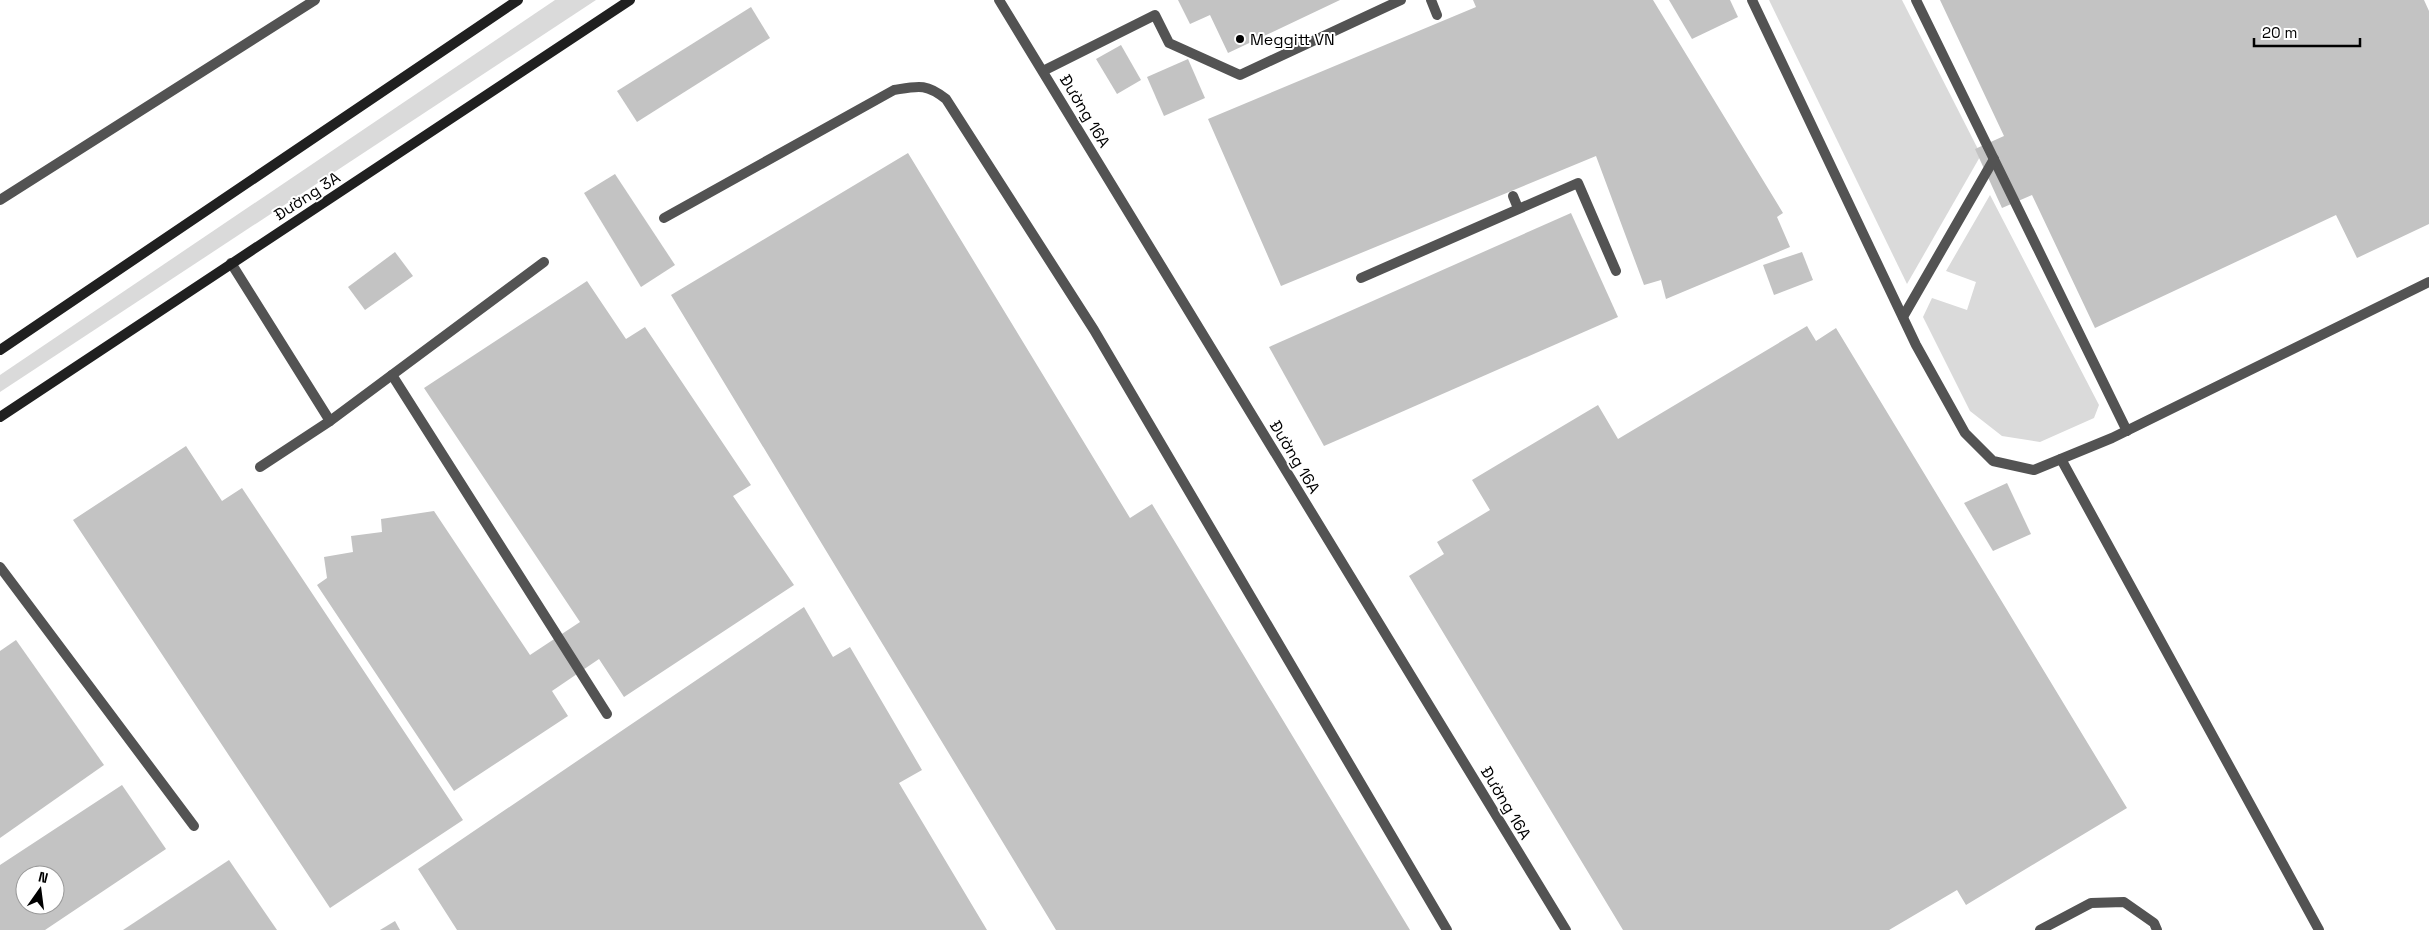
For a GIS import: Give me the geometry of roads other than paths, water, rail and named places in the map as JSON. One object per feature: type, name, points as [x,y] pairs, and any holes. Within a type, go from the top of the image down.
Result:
[{"type":"street","points":[[0,200],[315,0]]},
{"type":"street","points":[[0,350],[518,0]]},
{"type":"street","name":"Đường 3A","points":[[0,416],[630,0]]},
{"type":"street","name":"Đường 16A","points":[[999,0],[1566,930]]},
{"type":"street","points":[[1043,71],[1155,15],[1169,43],[1240,75],[1400,0]]},
{"type":"street","points":[[1431,0],[1437,15]]},
{"type":"street","points":[[1752,0],[1903,317],[1965,433],[1993,461],[2034,470],[2061,459],[2127,431],[2429,282]]},
{"type":"street","points":[[1916,0],[2127,431]]},
{"type":"street","points":[[664,218],[894,90],[916,86],[933,88],[946,99],[1094,330],[1447,930]]},
{"type":"street","points":[[1903,317],[1994,159]]},
{"type":"street","points":[[1361,278],[1578,183],[1616,271]]},
{"type":"street","points":[[1513,196],[1518,208]]},
{"type":"street","points":[[260,467],[330,421],[544,262]]},
{"type":"street","points":[[231,263],[330,421]]},
{"type":"street","points":[[392,375],[607,714]]},
{"type":"street","points":[[2061,459],[2320,930]]},
{"type":"street","points":[[0,567],[194,826]]},
{"type":"street","points":[[2040,930],[2091,903],[2124,902],[2154,923],[2157,930]]},
{"type":"place","name":"Meggitt VN","points":[[1240,39]]}]
